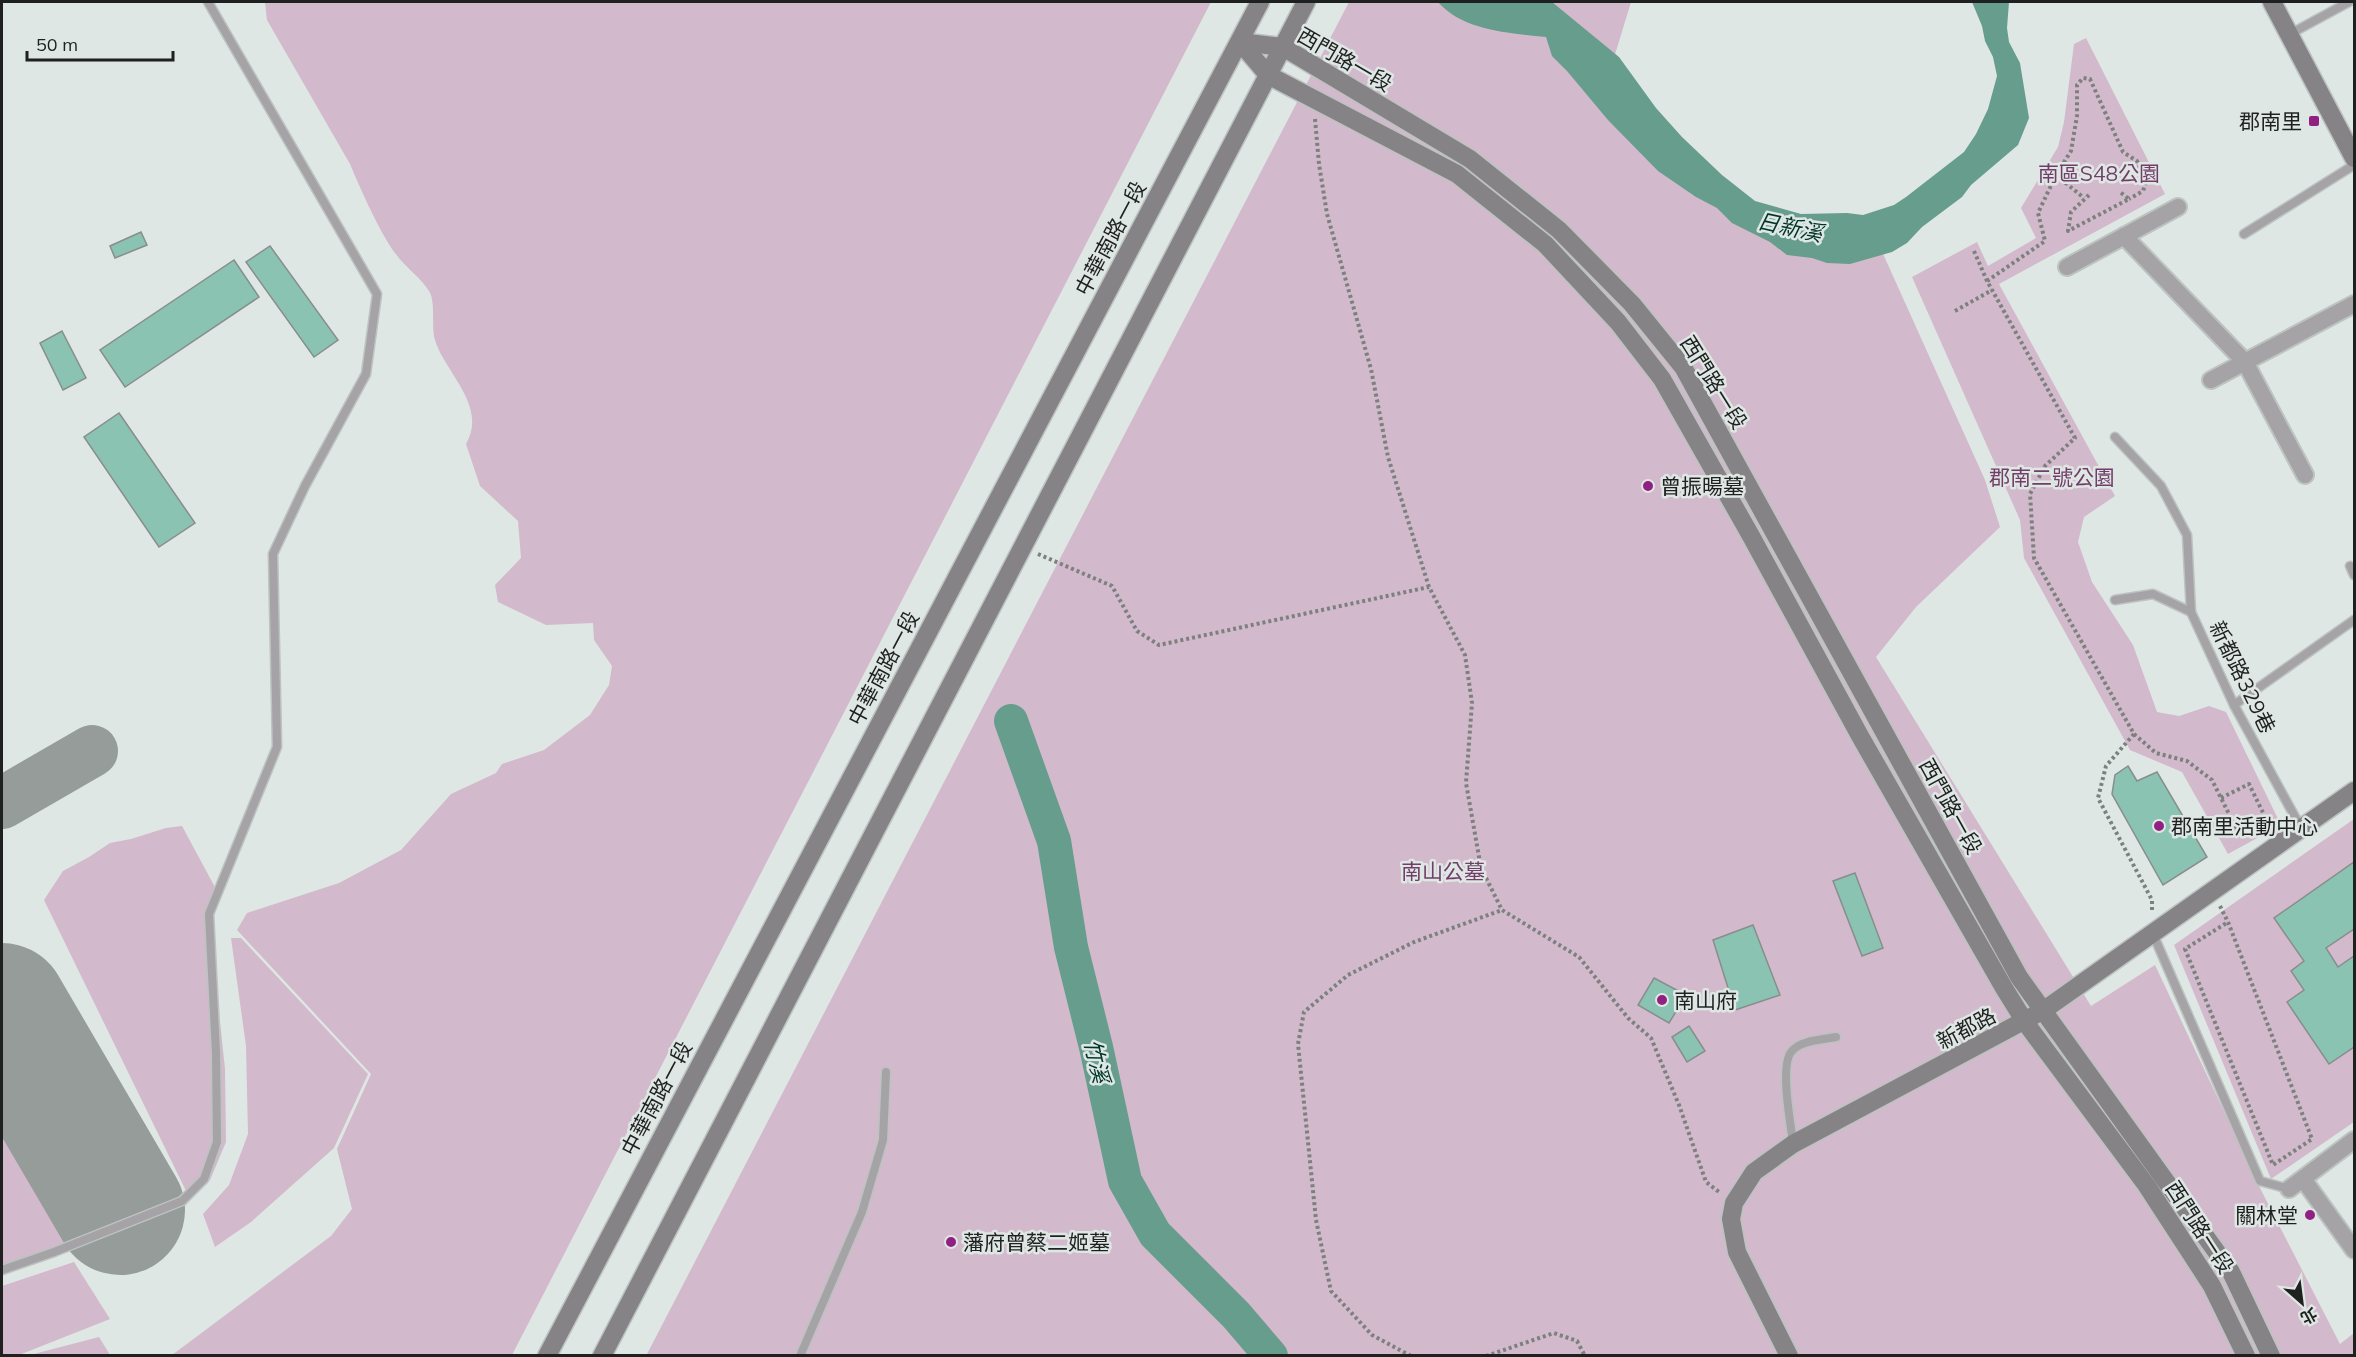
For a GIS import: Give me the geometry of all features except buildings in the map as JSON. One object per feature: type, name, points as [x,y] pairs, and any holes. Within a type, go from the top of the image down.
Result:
[{"type":"street","name":"中華南路一段","points":[[547,1356],[1260,2]]},
{"type":"street","points":[[602,1356],[1306,2]]},
{"type":"street","points":[[2272,2],[2350,139],[2355,158]]},
{"type":"street","name":"西門路一段","points":[[1240,42],[1282,47],[1470,159],[1550,223],[1632,304],[1683,367],[2019,977],[2230,1272],[2271,1356]]},
{"type":"street","name":"西門路一段","points":[[1240,42],[1268,75],[1456,174],[1545,244],[1618,322],[1662,379],[1955,906],[2025,1022],[2146,1186],[2212,1286],[2246,1356]]},
{"type":"street","points":[[2067,267],[2178,207]]},
{"type":"street","points":[[2124,236],[2245,362],[2305,475]]},
{"type":"street","points":[[2211,380],[2355,304]]},
{"type":"street","name":"新都路","points":[[1734,1203],[1754,1172],[1793,1144],[2025,1022],[2355,791]]},
{"type":"street","points":[[2289,1190],[2355,1140]]},
{"type":"street","points":[[2303,1179],[2355,1250]]},
{"type":"street","points":[[1734,1203],[1731,1219],[1737,1252],[1789,1356]]},
{"type":"lane","points":[[2,1270],[54,1252],[182,1201],[204,1179],[217,1142],[216,1053],[209,914],[277,747],[273,554],[305,486],[366,374],[377,294],[208,2]]},
{"type":"lane","points":[[2289,34],[2349,2]]},
{"type":"lane","points":[[2244,234],[2355,165]]},
{"type":"lane","points":[[2115,437],[2161,486],[2187,535],[2191,612]]},
{"type":"lane","name":"新都路329巷","points":[[2115,600],[2153,594],[2191,612],[2234,705],[2301,828]]},
{"type":"lane","points":[[2234,705],[2355,620]]},
{"type":"lane","points":[[2152,933],[2260,1181],[2289,1190]]},
{"type":"lane","points":[[1793,1144],[1785,1066],[1790,1052],[1800,1045],[1836,1037]]},
{"type":"lane","points":[[800,1356],[865,1202],[883,1140],[886,1072]]},
{"type":"path","points":[[1987,281],[2045,241],[2038,213],[2056,175],[2071,151],[2077,116],[2077,85],[2083,78],[2090,79],[2123,152],[2137,161],[2146,182],[2143,191],[2068,231],[2072,212],[2089,195]]},
{"type":"path","points":[[1306,115],[1316,119],[1319,164],[1327,214],[1371,369],[1388,458],[1429,587],[1465,655],[1472,703],[1466,783],[1481,868],[1502,910],[1579,957],[1628,1018],[1651,1038],[1679,1105],[1706,1182],[1734,1203]]},
{"type":"path","points":[[2056,175],[2084,198]]},
{"type":"path","points":[[2120,192],[2129,199]]},
{"type":"path","points":[[1974,251],[1987,281],[2075,438],[2045,466],[2030,494],[2034,558],[2134,734],[2157,753],[2187,761],[2211,780],[2240,836]]},
{"type":"path","points":[[1955,311],[1992,290]]},
{"type":"path","points":[[1023,548],[1112,586],[1137,631],[1159,645],[1429,587]]},
{"type":"path","points":[[2134,734],[2106,766],[2098,798],[2152,900],[2152,933]]},
{"type":"path","points":[[2221,798],[2249,784],[2277,844]]},
{"type":"path","points":[[1411,1356],[1372,1335],[1331,1291],[1316,1220],[1298,1044],[1304,1012],[1348,975],[1414,942],[1502,910]]},
{"type":"path","points":[[2228,922],[2312,1139],[2273,1165],[2185,949],[2228,922]]},
{"type":"path","points":[[1486,1356],[1554,1333],[1577,1341],[1585,1356]]},
{"type":"green space","points":[[265,2],[1211,2],[512,1355],[172,1355],[331,1236],[352,1209],[337,1149],[371,1074],[237,930],[247,913],[339,883],[401,850],[451,794],[496,773],[502,764],[544,750],[590,715],[609,685],[612,666],[594,640],[593,623],[546,625],[498,602],[495,585],[521,558],[518,521],[480,486],[466,444],[471,430],[472,416],[463,390],[435,340],[431,296],[425,286],[395,253],[383,233],[350,164],[267,20]]},
{"type":"green space","name":"南山公墓","points":[[1349,2],[1631,2],[1610,71],[1744,217],[1875,236],[1985,480],[2000,527],[1916,607],[1876,657],[2091,1006],[2155,965],[2262,1192],[2340,1344],[2354,1333],[2354,1356],[646,1356]]},
{"type":"green space","name":"郡南二號公園","points":[[2086,38],[2165,194],[1999,284],[2115,496],[2084,517],[2078,542],[2092,582],[2133,645],[2157,712],[2179,716],[2209,706],[2226,712],[2281,825],[2228,854],[2182,772],[2130,750],[2024,558],[2020,520],[1912,277],[1977,242],[1988,266],[2036,238],[2021,208],[2058,147],[2064,122],[2074,44]]},
{"type":"green space","points":[[2354,819],[2354,1122],[2271,1179],[2174,945]]},
{"type":"green space","points":[[182,826],[217,891],[211,937],[225,1069],[226,1142],[210,1180],[189,1197],[44,900],[63,871],[110,843]]},
{"type":"green space","points":[[231,938],[241,938],[368,1074],[334,1148],[251,1222],[215,1247],[203,1214],[229,1185],[248,1134],[246,1046]]},
{"type":"green space","points":[[2,1133],[68,1244],[2,1267]]},
{"type":"green space","points":[[74,1262],[110,1319],[19,1355],[2,1355],[2,1286]]},
{"type":"green space","points":[[99,1337],[110,1355],[30,1355]]},
{"type":"water","name":"日新溪","points":[[1438,2],[1552,2],[1619,57],[1656,108],[1682,137],[1722,175],[1755,201],[1801,214],[1863,215],[1894,205],[1964,152],[1988,109],[1997,76],[1993,57],[1972,2],[2009,2],[2007,28],[2009,42],[2020,63],[2029,118],[2018,145],[1971,185],[1962,197],[1922,227],[1907,243],[1892,252],[1850,264],[1827,263],[1812,258],[1787,255],[1770,242],[1732,223],[1717,208],[1696,197],[1658,171],[1608,120],[1552,56],[1546,37],[1503,32],[1474,25],[1448,12]]},
{"type":"waterway","name":"竹溪","points":[[1011,721],[1054,841],[1071,947],[1096,1047],[1125,1181],[1155,1234],[1236,1315],[1271,1356]]},
{"type":"taxiway","points":[[2,803],[92,751]]},
{"type":"runway","points":[[2,1008],[120,1210]]},
{"type":"place","name":"郡南里","points":[[2314,121]]},
{"type":"place","name":"曾振暘墓","points":[[1648,486]]},
{"type":"place","name":"郡南里活動中心","points":[[2159,826]]},
{"type":"place","name":"南山府","points":[[1662,1000]]},
{"type":"place","name":"關林堂","points":[[2310,1215]]},
{"type":"place","name":"藩府曾蔡二姬墓","points":[[951,1242]]},
{"type":"park label","name":"南區S48公園","points":[[2099,173]]}]
